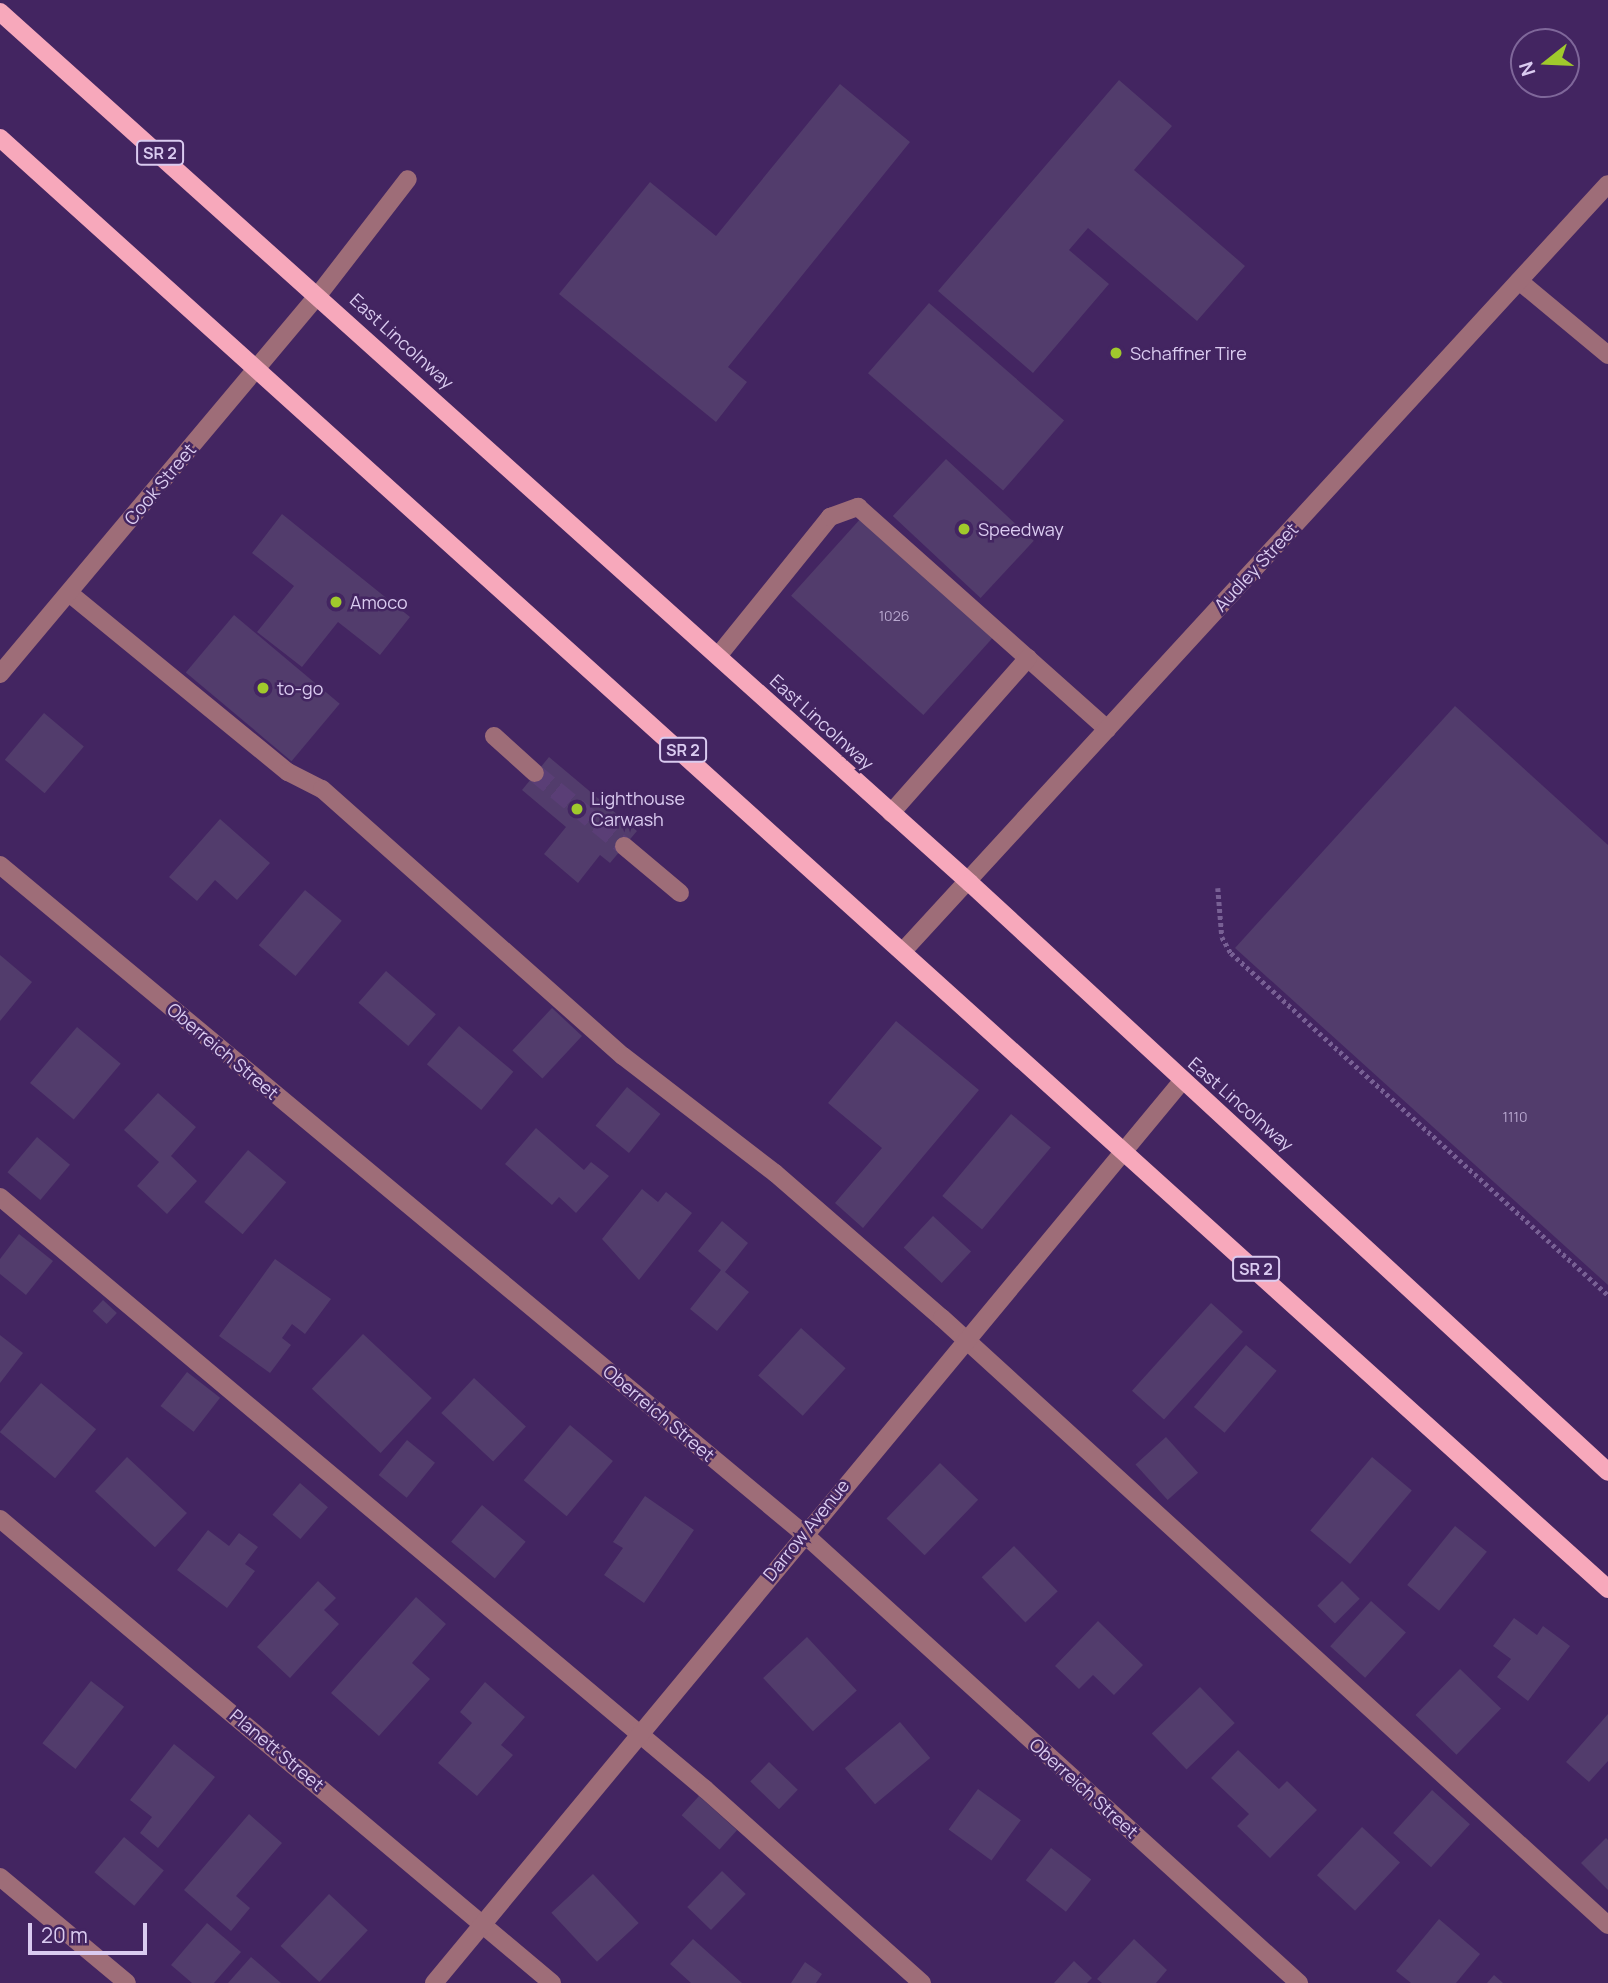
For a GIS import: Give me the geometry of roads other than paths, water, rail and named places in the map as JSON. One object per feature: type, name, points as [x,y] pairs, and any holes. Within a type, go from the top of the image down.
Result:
[{"type":"main road","name":"East Lincolnway","points":[[0,12],[319,294],[970,884],[1608,1472]]},
{"type":"main road","name":"SR 2","points":[[0,138],[260,366],[1608,1589]]},
{"type":"street","name":"Cook Street","points":[[0,674],[260,366],[408,179]]},
{"type":"street","name":"Audley Street","points":[[904,950],[970,884],[1107,729],[1608,184]]},
{"type":"street","points":[[1519,281],[1608,355]]},
{"type":"street","points":[[718,656],[830,517],[858,507],[1107,729]]},
{"type":"street","points":[[69,593],[288,772],[322,789],[623,1056],[775,1173],[965,1338],[1608,1925]]},
{"type":"street","points":[[891,813],[1028,658]]},
{"type":"street","points":[[494,736],[536,773]]},
{"type":"street","points":[[624,846],[680,893]]},
{"type":"street","name":"Oberreich Street","points":[[0,865],[803,1533],[1298,1983]]},
{"type":"street","name":"Darrow Avenue","points":[[434,1983],[803,1533],[1123,1148],[1182,1081]]},
{"type":"street","points":[[0,1197],[638,1736],[922,1983]]},
{"type":"street","name":"Planett Street","points":[[0,1519],[485,1923],[552,1983]]},
{"type":"street","points":[[0,1877],[127,1983]]},
{"type":"tunnel","points":[[535,773],[624,846]]},
{"type":"place","name":"Schaffner Tire","points":[[1116,353]]},
{"type":"place","name":"Speedway","points":[[964,529]]},
{"type":"place","name":"Amoco","points":[[336,602]]},
{"type":"place","name":"to-go","points":[[263,688]]},
{"type":"place","name":"Lighthouse Carwash","points":[[577,809]]}]
